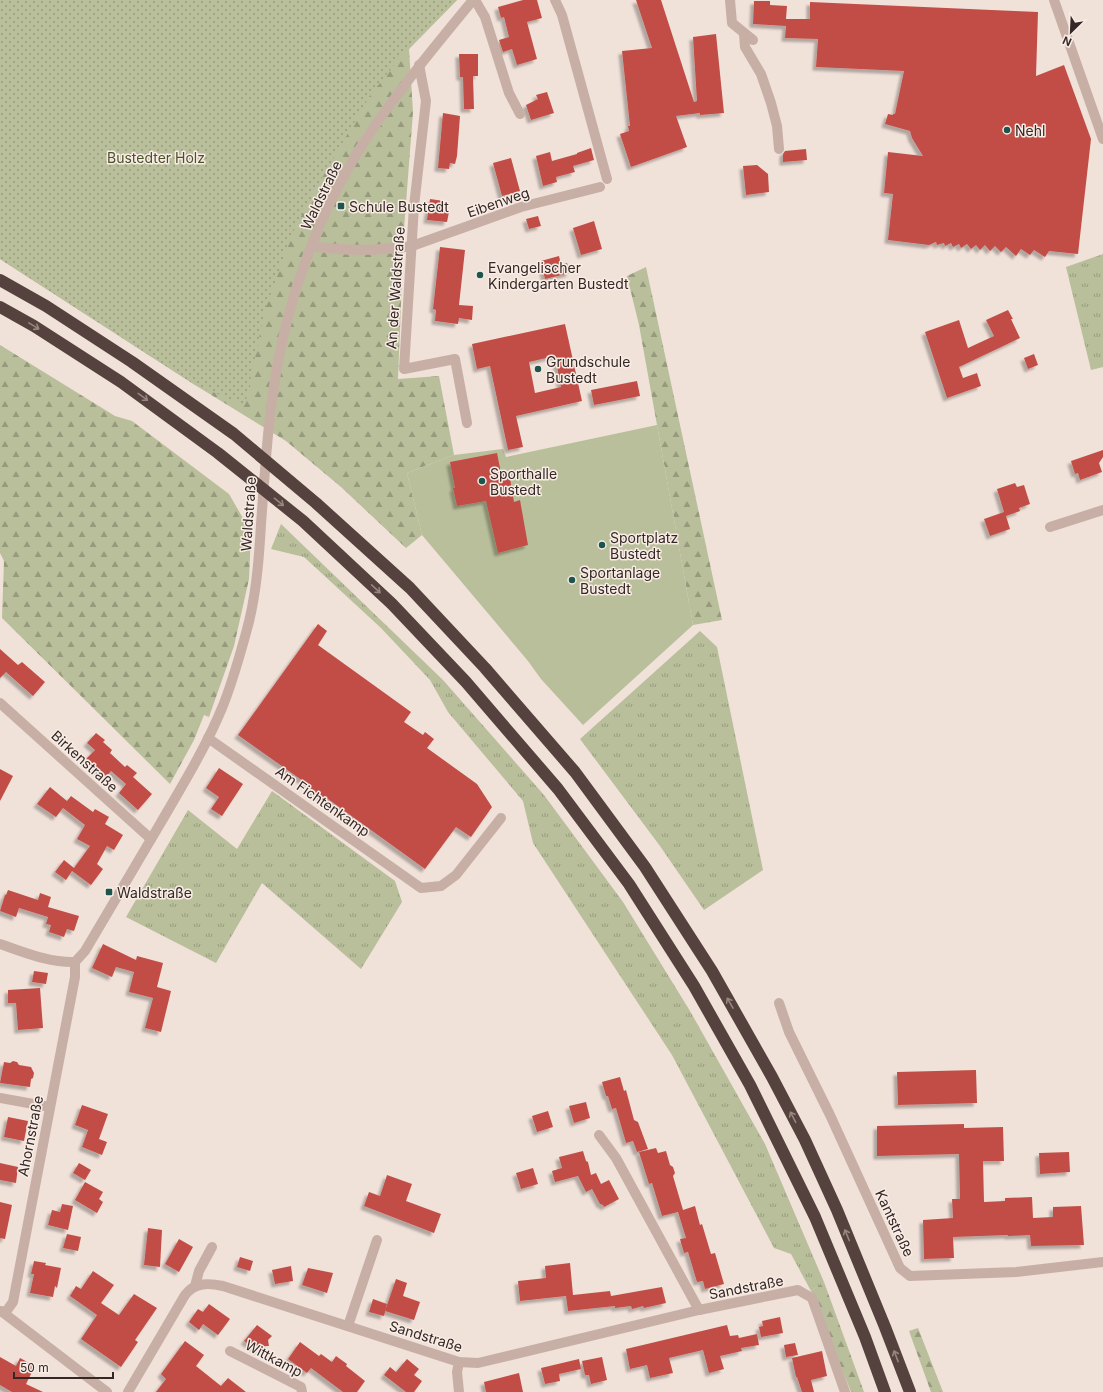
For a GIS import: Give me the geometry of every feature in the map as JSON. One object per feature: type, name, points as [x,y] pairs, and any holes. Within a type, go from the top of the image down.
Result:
[{"type":"highway","points":[[0,280],[46,306],[132,362],[234,434],[316,503],[410,588],[485,668],[575,772],[645,867],[712,971],[772,1077],[805,1140],[837,1210],[910,1392]]},
{"type":"highway","points":[[0,307],[34,326],[121,382],[218,453],[302,521],[392,604],[456,670],[558,789],[628,884],[694,986],[750,1085],[814,1217],[865,1337],[885,1392]]},
{"type":"street","name":"Waldstraße","points":[[75,962],[85,951],[197,762],[222,706],[247,629],[255,591],[271,406],[286,326],[300,278],[312,246],[340,183],[364,143],[419,66],[474,0]]},
{"type":"street","points":[[474,0],[484,17],[508,93],[520,114]]},
{"type":"street","points":[[554,0],[562,14],[607,179]]},
{"type":"street","points":[[730,0],[732,23],[753,40]]},
{"type":"street","points":[[1054,0],[1103,139]]},
{"type":"street","points":[[744,34],[745,46],[761,74],[770,103],[777,126],[779,149]]},
{"type":"street","name":"An der Waldstraße","points":[[419,66],[426,101],[414,206],[404,369],[455,359],[467,423]]},
{"type":"street","name":"Eibenweg","points":[[312,246],[335,250],[398,248],[412,246],[522,207],[600,188]]},
{"type":"street","points":[[1050,527],[1103,510]]},
{"type":"street","name":"Birkenstraße","points":[[0,704],[151,839]]},
{"type":"street","name":"Am Fichtenkamp","points":[[208,738],[421,888],[441,886],[456,875],[501,818]]},
{"type":"street","points":[[0,944],[48,960],[75,962]]},
{"type":"street","name":"Ahornstraße","points":[[3,1312],[13,1302],[74,977],[75,962]]},
{"type":"street","name":"Kantstraße","points":[[779,1003],[789,1032],[830,1115],[900,1268],[910,1276],[1016,1272],[1103,1262]]},
{"type":"street","points":[[0,1098],[50,1107]]},
{"type":"street","name":"Sandstraße","points":[[599,1135],[616,1158],[699,1310]]},
{"type":"street","points":[[348,1326],[377,1240]]},
{"type":"street","points":[[128,1392],[185,1295],[189,1289],[195,1286],[199,1271],[212,1246]]},
{"type":"street","name":"Sandstraße","points":[[195,1286],[211,1284],[223,1286],[459,1362],[478,1363],[699,1310],[798,1290],[812,1298],[845,1392]]},
{"type":"street","points":[[3,1312],[107,1392]]},
{"type":"street","name":"Wittkamp","points":[[230,1351],[301,1387],[302,1392]]},
{"type":"street","points":[[459,1362],[457,1372],[459,1392]]},
{"type":"green space","name":"Bustedter Holz","points":[[0,0],[457,0],[409,49],[413,112],[404,229],[398,379],[439,376],[454,455],[407,473],[422,535],[406,548],[341,487],[286,441],[195,385],[0,259]]},
{"type":"green space","name":"Bustedter Holz","points":[[0,0],[457,0],[398,60],[369,97],[315,190],[293,232],[265,310],[245,405],[195,385],[0,259]]},
{"type":"green space","points":[[1103,254],[1103,367],[1091,370],[1066,267]]},
{"type":"green space","points":[[646,267],[722,620],[693,625],[639,325],[627,276]]},
{"type":"green space","points":[[0,345],[115,416],[132,421],[229,494],[251,532],[249,579],[234,646],[209,717],[204,715],[194,740],[170,784],[2,618],[4,561],[0,553]]},
{"type":"green space","name":"Sportanlage Bustedt","points":[[657,425],[693,625],[583,725],[541,679],[528,661],[422,535],[407,473],[454,455],[503,449],[506,457]]},
{"type":"green space","points":[[281,524],[443,680],[544,795],[623,902],[690,1011],[765,1144],[824,1282],[811,1291],[791,1254],[774,1248],[672,1055],[533,843],[523,801],[448,712],[430,680],[381,628],[304,557],[271,549]]},
{"type":"green space","points":[[700,631],[717,647],[763,870],[704,910],[660,846],[580,739]]},
{"type":"green space","points":[[272,791],[395,881],[402,902],[361,969],[262,883],[216,963],[126,917],[188,810],[237,849]]},
{"type":"green space","points":[[824,1282],[864,1392],[851,1392],[811,1291]]},
{"type":"green space","points":[[918,1328],[943,1392],[931,1392],[909,1331]]},
{"type":"building","points":[[523,0],[537,0],[542,18],[527,22],[537,59],[517,65],[512,49],[503,52],[499,40],[509,37],[504,17],[501,18],[498,7]]},
{"type":"building","points":[[636,0],[661,0],[694,102],[697,101],[693,37],[716,34],[724,113],[700,115],[700,113],[676,116],[687,147],[631,167],[620,134],[629,131],[628,126],[630,126],[622,51],[652,48]]},
{"type":"building","name":"Nehl","points":[[754,1],[770,1],[770,5],[787,6],[786,19],[810,19],[810,2],[1038,12],[1036,76],[1064,65],[1091,139],[1078,254],[1049,251],[1045,257],[1034,250],[1030,255],[1021,249],[1016,256],[1006,247],[1001,252],[995,246],[990,251],[985,245],[980,250],[976,245],[971,249],[967,244],[961,248],[959,244],[953,247],[951,243],[945,246],[944,243],[937,245],[936,242],[929,245],[888,240],[893,194],[884,193],[888,152],[923,156],[912,138],[910,131],[885,124],[888,114],[895,114],[904,71],[816,67],[818,39],[785,38],[786,26],[753,24]]},
{"type":"building","points":[[459,54],[478,54],[478,76],[473,76],[474,109],[464,109],[463,77],[460,77]]},
{"type":"building","points":[[547,92],[554,113],[531,120],[526,105],[538,99],[536,95]]},
{"type":"building","points":[[443,113],[460,116],[457,156],[455,164],[450,163],[449,169],[438,168]]},
{"type":"building","points":[[591,148],[594,160],[573,166],[575,172],[556,177],[557,182],[543,186],[536,156],[550,152],[552,161],[577,154]]},
{"type":"building","points":[[806,149],[807,160],[783,162],[783,154],[785,151]]},
{"type":"building","points":[[511,158],[520,191],[502,196],[493,163]]},
{"type":"building","points":[[757,165],[768,174],[769,192],[746,195],[743,166]]},
{"type":"building","points":[[430,199],[444,201],[443,211],[449,212],[447,222],[427,220]]},
{"type":"building","points":[[538,216],[541,226],[529,229],[526,219]]},
{"type":"building","points":[[594,221],[602,249],[581,255],[573,228]]},
{"type":"building","points":[[440,247],[465,250],[459,305],[473,306],[472,320],[459,318],[458,324],[435,321],[436,310],[433,309]]},
{"type":"building","points":[[559,256],[561,265],[567,263],[570,273],[545,279],[541,261]]},
{"type":"building","points":[[1008,310],[1020,338],[959,367],[963,378],[977,373],[981,386],[947,398],[925,332],[959,320],[968,348],[994,336],[986,320]]},
{"type":"building","points":[[565,324],[582,401],[516,416],[523,447],[508,450],[490,366],[477,369],[472,344]],"holes":[[[555,356],[561,387],[535,393],[529,362]]]},
{"type":"building","points":[[1034,354],[1038,365],[1028,369],[1024,358]]},
{"type":"building","points":[[637,381],[640,396],[594,405],[591,390]]},
{"type":"building","points":[[1103,450],[1103,457],[1099,463],[1102,472],[1080,480],[1078,473],[1075,474],[1071,461]]},
{"type":"building","points":[[497,453],[501,473],[509,472],[514,502],[520,500],[528,545],[498,553],[486,501],[457,506],[450,462]]},
{"type":"building","points":[[1015,483],[1017,487],[1024,485],[1030,504],[1019,508],[1020,511],[1006,516],[1010,529],[990,536],[984,519],[1004,512],[997,489]]},
{"type":"building","points":[[318,624],[327,631],[318,645],[411,712],[404,722],[423,735],[425,732],[434,739],[427,748],[477,784],[492,807],[471,837],[456,827],[425,869],[328,799],[315,796],[310,786],[238,735]]},
{"type":"building","points":[[0,649],[18,665],[22,662],[45,682],[33,696],[6,672],[0,678]]},
{"type":"building","points":[[96,733],[105,740],[103,742],[112,750],[110,753],[125,767],[127,765],[137,773],[133,777],[152,794],[138,810],[119,793],[126,784],[111,771],[106,777],[86,759],[95,750],[87,743]]},
{"type":"building","points":[[219,768],[243,784],[222,816],[211,809],[219,797],[206,788]]},
{"type":"building","points":[[0,769],[13,776],[0,801]]},
{"type":"building","points":[[50,787],[67,801],[71,796],[93,812],[95,809],[109,817],[105,824],[123,835],[114,850],[107,846],[97,864],[103,869],[91,885],[72,871],[66,880],[55,872],[64,860],[74,868],[90,846],[77,839],[85,825],[63,808],[56,817],[37,804]]},
{"type":"building","points":[[8,890],[38,900],[40,893],[51,897],[48,907],[79,916],[74,931],[67,929],[64,937],[49,932],[51,925],[46,924],[48,917],[19,908],[16,917],[0,911]]},
{"type":"building","points":[[103,944],[136,960],[137,956],[163,963],[157,987],[171,991],[161,1032],[145,1028],[153,998],[129,992],[134,972],[116,967],[112,977],[92,968]]},
{"type":"building","points":[[34,971],[48,973],[46,984],[32,982]]},
{"type":"building","points":[[40,988],[43,1028],[18,1030],[16,1003],[8,1003],[8,990]]},
{"type":"building","points":[[13,1061],[17,1062],[19,1065],[31,1067],[34,1073],[33,1078],[31,1079],[30,1087],[0,1083],[4,1062],[10,1063]]},
{"type":"building","points":[[976,1070],[977,1103],[898,1105],[897,1072]]},
{"type":"building","points":[[620,1077],[624,1091],[626,1090],[634,1120],[638,1122],[648,1149],[637,1152],[633,1141],[626,1143],[616,1108],[612,1109],[608,1096],[606,1096],[602,1082]]},
{"type":"building","points":[[586,1102],[590,1118],[574,1123],[569,1106]]},
{"type":"building","points":[[82,1105],[108,1114],[99,1139],[107,1142],[102,1155],[82,1147],[88,1130],[75,1125]]},
{"type":"building","points":[[548,1111],[553,1127],[537,1132],[532,1116]]},
{"type":"building","points":[[8,1117],[28,1121],[24,1141],[4,1137]]},
{"type":"building","points":[[964,1124],[964,1128],[1003,1127],[1004,1161],[983,1161],[984,1202],[1005,1201],[1005,1198],[1032,1197],[1033,1218],[1053,1217],[1053,1207],[1081,1206],[1084,1245],[1031,1246],[1030,1235],[953,1237],[954,1258],[924,1259],[923,1220],[953,1218],[952,1199],[960,1199],[959,1154],[877,1156],[877,1126]]},
{"type":"building","points":[[656,1148],[658,1153],[666,1151],[670,1165],[673,1167],[675,1173],[673,1176],[683,1210],[695,1206],[700,1225],[702,1224],[711,1254],[715,1253],[724,1284],[705,1289],[703,1281],[697,1282],[688,1252],[684,1253],[680,1239],[686,1238],[678,1212],[662,1216],[652,1183],[649,1184],[639,1152]]},
{"type":"building","points":[[583,1151],[586,1161],[588,1162],[591,1175],[596,1173],[601,1184],[609,1180],[619,1199],[604,1207],[600,1204],[592,1189],[586,1192],[578,1176],[555,1182],[552,1171],[562,1168],[559,1157]]},
{"type":"building","points":[[1069,1152],[1070,1172],[1040,1174],[1039,1153]]},
{"type":"building","points":[[0,1163],[18,1167],[16,1183],[0,1180]]},
{"type":"building","points":[[79,1163],[91,1170],[85,1180],[73,1173]]},
{"type":"building","points":[[533,1168],[538,1184],[521,1189],[516,1173]]},
{"type":"building","points":[[387,1175],[412,1184],[406,1201],[441,1214],[434,1233],[364,1206],[369,1192],[380,1196]]},
{"type":"building","points":[[85,1182],[103,1192],[99,1199],[103,1202],[97,1213],[75,1200]]},
{"type":"building","points":[[0,1202],[12,1205],[5,1239],[0,1238]]},
{"type":"building","points":[[62,1204],[73,1206],[68,1230],[48,1225],[52,1210],[60,1212]]},
{"type":"building","points":[[148,1228],[162,1230],[160,1267],[144,1265]]},
{"type":"building","points":[[67,1234],[81,1237],[78,1251],[63,1248]]},
{"type":"building","points":[[179,1239],[193,1247],[179,1272],[165,1264]]},
{"type":"building","points":[[240,1257],[253,1261],[250,1271],[237,1267]]},
{"type":"building","points":[[34,1261],[61,1268],[57,1288],[55,1286],[53,1297],[30,1293],[34,1274],[31,1274]]},
{"type":"building","points":[[570,1263],[573,1295],[610,1291],[611,1296],[662,1287],[666,1303],[632,1309],[631,1306],[615,1308],[615,1306],[568,1311],[566,1296],[520,1301],[518,1281],[546,1278],[545,1266]]},
{"type":"building","points":[[291,1266],[293,1281],[275,1284],[272,1270]]},
{"type":"building","points":[[308,1268],[333,1273],[327,1293],[302,1285]]},
{"type":"building","points":[[93,1271],[114,1285],[101,1303],[119,1315],[134,1294],[157,1308],[135,1340],[138,1342],[121,1367],[81,1339],[97,1315],[70,1296],[76,1286],[81,1289]]},
{"type":"building","points":[[396,1279],[407,1283],[403,1296],[420,1302],[414,1320],[385,1311]]},
{"type":"building","points":[[373,1299],[387,1304],[384,1316],[369,1312]]},
{"type":"building","points":[[209,1304],[230,1319],[218,1335],[203,1324],[199,1330],[189,1322],[198,1309],[203,1312]]},
{"type":"building","points":[[780,1317],[783,1333],[761,1337],[759,1327],[763,1326],[762,1321]]},
{"type":"building","points":[[257,1325],[272,1336],[268,1340],[269,1346],[263,1346],[260,1351],[244,1341]]},
{"type":"building","points":[[727,1325],[730,1336],[738,1335],[739,1338],[757,1334],[759,1345],[741,1348],[742,1351],[720,1356],[724,1369],[709,1373],[703,1350],[669,1358],[673,1373],[650,1378],[647,1365],[630,1369],[626,1349]]},
{"type":"building","points":[[185,1341],[204,1355],[196,1366],[221,1386],[228,1378],[246,1392],[156,1392],[166,1379],[161,1374]]},
{"type":"building","points":[[300,1342],[319,1356],[321,1354],[332,1362],[336,1356],[347,1364],[346,1366],[365,1381],[357,1392],[343,1392],[311,1368],[307,1373],[288,1359]]},
{"type":"building","points":[[795,1343],[798,1355],[786,1357],[784,1345]]},
{"type":"building","points":[[822,1351],[827,1376],[811,1380],[814,1392],[802,1392],[796,1377],[792,1358]]},
{"type":"building","points":[[0,1357],[16,1366],[20,1358],[35,1366],[26,1384],[43,1392],[12,1392],[0,1385]]},
{"type":"building","points":[[602,1357],[607,1380],[591,1384],[589,1375],[585,1375],[582,1361]]},
{"type":"building","points":[[407,1359],[419,1369],[414,1375],[422,1381],[414,1392],[406,1392],[384,1375],[390,1367],[396,1372]]},
{"type":"building","points":[[579,1359],[581,1369],[559,1374],[560,1381],[545,1384],[541,1368]]},
{"type":"building","points":[[519,1373],[523,1392],[486,1392],[484,1382]]},
{"type":"place","name":"Nehl","points":[[1007,130]]},
{"type":"place","name":"Schule Bustedt","points":[[341,206]]},
{"type":"place","name":"Evangelischer Kindergarten Bustedt","points":[[480,275]]},
{"type":"place","name":"Grundschule Bustedt","points":[[538,369]]},
{"type":"place","name":"Sporthalle Bustedt","points":[[482,481]]},
{"type":"place","name":"Sportplatz Bustedt","points":[[602,545]]},
{"type":"place","name":"Sportanlage Bustedt","points":[[572,580]]},
{"type":"place","name":"Waldstraße","points":[[109,892]]}]
